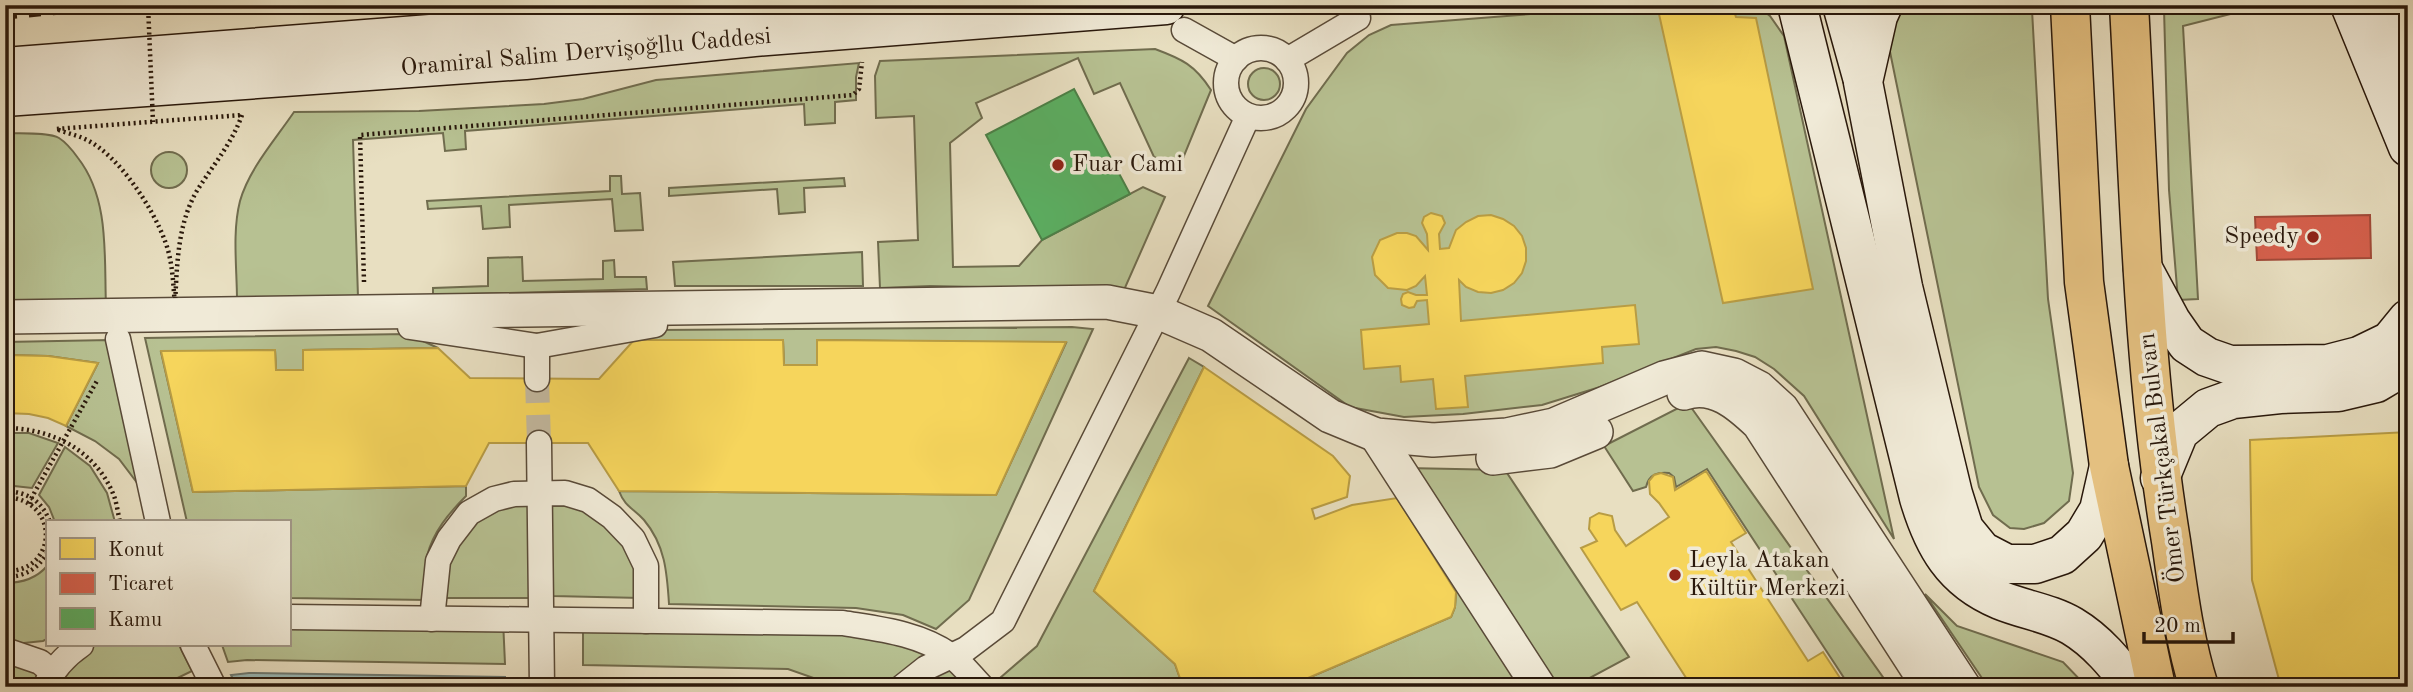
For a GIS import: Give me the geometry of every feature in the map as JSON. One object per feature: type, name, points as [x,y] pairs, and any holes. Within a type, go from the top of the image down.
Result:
[{"type":"main road","name":"Oramiral Salim Dervişoğllu Caddesi","points":[[5,67],[802,5]]},
{"type":"main road","points":[[1797,5],[1928,528],[1940,552],[1955,570],[1975,586],[1999,600],[2046,614],[2070,625],[2101,648],[2133,687]]},
{"type":"main road","points":[[1842,5],[1863,82],[1903,286],[1953,494],[1964,529],[1982,551],[2007,564],[2035,564],[2062,555],[2084,535],[2099,510],[2109,467]]},
{"type":"main road","points":[[1863,82],[1883,5]]},
{"type":"main road","name":"Ömer Türkçakal Bulvarı","points":[[2070,5],[2084,282],[2109,467],[2156,687]]},
{"type":"main road","name":"Ömer Türkçakal Bulvarı","points":[[2129,5],[2152,407],[2160,478],[2181,605],[2199,687]]},
{"type":"main road","points":[[2350,5],[2408,147]]},
{"type":"main road","points":[[2381,5],[2408,73]]},
{"type":"main road","name":"Oramiral Salim Dervişoğllu Caddesi","points":[[5,97],[293,78],[663,46],[1175,18]]},
{"type":"main road","points":[[2143,269],[2171,321],[2187,344],[2207,358],[2231,365],[2328,364],[2359,356],[2390,341],[2408,319]]},
{"type":"main road","points":[[2160,478],[2179,432],[2208,408],[2233,399],[2338,392],[2376,383],[2408,364]]},
{"type":"street","points":[[1175,18],[1236,59]]},
{"type":"street","points":[[1287,60],[1358,18]]},
{"type":"street","points":[[1256,49],[1278,53],[1287,60],[1294,70],[1295,93],[1282,112],[1260,118],[1248,116],[1238,110],[1227,90],[1230,68],[1236,59],[1245,52],[1256,49]]},
{"type":"street","points":[[902,687],[926,668],[966,649],[1003,621],[1153,322],[1248,116]]},
{"type":"street","points":[[5,317],[1107,302],[1153,322],[1326,437],[1366,451],[1382,444],[1507,435],[1554,425],[1664,378],[1702,368],[1734,375],[1759,388],[1782,410],[1964,687]]},
{"type":"street","points":[[5,331],[1079,323],[1133,328],[1153,322]]},
{"type":"street","points":[[410,327],[537,346],[655,325]]},
{"type":"street","points":[[118,339],[158,520]]},
{"type":"street","points":[[537,346],[537,379]]},
{"type":"street","points":[[1382,444],[1481,459],[1550,451],[1667,399],[1691,391],[1718,393],[1739,405],[1759,424],[1929,687]]},
{"type":"street","points":[[539,443],[542,687]]},
{"type":"street","points":[[1382,444],[1539,687]]},
{"type":"street","points":[[432,619],[438,561],[449,539],[469,513],[494,499],[514,494],[565,493],[587,500],[612,517],[633,539],[646,566],[646,621]]},
{"type":"street","points":[[290,617],[844,623],[894,631],[929,644],[951,655],[982,687]]},
{"type":"street","points":[[5,650],[40,662],[49,679],[70,652],[79,646]]},
{"type":"street","points":[[194,646],[214,687]]},
{"type":"path","points":[[148,5],[153,122]]},
{"type":"path","points":[[364,284],[359,135],[853,95],[859,89],[864,54]]},
{"type":"path","points":[[56,130],[88,140],[123,172],[136,189],[165,242],[172,267],[175,305],[177,268],[186,214],[197,191],[226,149],[242,115]]},
{"type":"path","points":[[30,504],[118,339]]},
{"type":"path","points":[[5,428],[29,428],[64,440],[93,463],[113,495],[119,520]]},
{"type":"path","points":[[5,491],[18,491],[32,497],[43,507],[49,520]]},
{"type":"path","points":[[5,497],[19,498],[30,504],[40,513],[46,530]]},
{"type":"path","points":[[5,571],[14,572],[26,568],[37,560],[46,541]]},
{"type":"path","points":[[5,577],[16,577],[30,572],[42,563],[46,555]]},
{"type":"green space","points":[[1647,5],[1756,5],[1770,16],[1784,36],[1894,539],[1804,396],[1774,369],[1755,357],[1716,347],[1696,349],[1600,387],[1542,405],[1463,414],[1404,417],[1350,407],[1208,306],[1306,109],[1347,53],[1369,35],[1391,25]]},
{"type":"green space","points":[[1912,5],[1991,5],[2032,10],[2048,299],[2073,473],[2069,501],[2044,523],[2024,529],[2010,528],[1993,515],[1979,487],[1888,42],[1900,13]]},
{"type":"green space","points":[[2185,5],[2266,5],[2183,26],[2198,299],[2178,300],[2169,190],[2164,9]]},
{"type":"green space","points":[[1155,49],[1187,64],[1211,90],[1179,168],[1154,157],[1120,83],[1094,94],[1078,58],[976,103],[982,118],[950,143],[953,267],[1019,266],[1042,240],[1143,187],[1165,197],[1124,290],[930,286],[880,288],[878,242],[918,240],[914,116],[876,118],[875,76],[880,61]]},
{"type":"green space","points":[[859,63],[856,100],[835,102],[835,123],[805,125],[804,104],[465,131],[466,149],[445,151],[443,133],[353,140],[358,297],[237,300],[236,238],[240,201],[256,166],[294,112],[419,111],[544,104],[583,99],[656,80]]},
{"type":"green space","points":[[1264,68],[1275,73],[1280,84],[1275,95],[1264,100],[1253,95],[1248,84],[1253,73]]},
{"type":"green space","points":[[5,133],[41,134],[59,138],[72,150],[88,174],[96,192],[103,229],[106,306],[5,308]]},
{"type":"green space","points":[[169,152],[182,157],[187,170],[182,183],[169,188],[156,183],[151,170],[156,157]]},
{"type":"green space","points":[[610,176],[621,176],[622,194],[640,193],[643,230],[615,231],[612,199],[509,205],[510,227],[483,229],[481,206],[428,209],[427,201],[610,191]]},
{"type":"green space","points":[[844,178],[845,186],[804,188],[805,212],[779,214],[777,189],[669,196],[669,188]]},
{"type":"green space","points":[[862,252],[863,286],[675,286],[673,262]]},
{"type":"green space","points":[[522,257],[523,281],[603,279],[603,261],[614,260],[615,277],[646,277],[647,289],[433,295],[433,288],[488,286],[488,258]]},
{"type":"green space","points":[[1093,329],[969,600],[936,629],[903,615],[856,608],[669,604],[661,549],[651,529],[624,501],[619,491],[996,495],[1066,343],[818,340],[817,365],[784,365],[783,340],[634,340],[658,330]]},
{"type":"green space","points":[[408,334],[438,348],[303,350],[303,370],[276,370],[275,350],[161,352],[193,492],[466,486],[466,496],[442,523],[430,547],[426,566],[427,600],[290,598],[290,520],[187,520],[145,338]]},
{"type":"green space","points":[[110,340],[144,492],[119,459],[95,441],[66,426],[98,363],[48,356],[5,355],[5,342]]},
{"type":"green space","points":[[1189,358],[1204,367],[1094,591],[1175,664],[1183,687],[1011,687],[1000,678],[1037,646]]},
{"type":"green space","points":[[1688,403],[1890,687],[1850,687],[1707,469],[1676,487],[1674,477],[1669,473],[1658,474],[1649,479],[1646,487],[1633,491],[1604,446]]},
{"type":"green space","points":[[5,433],[29,433],[58,443],[32,488],[5,485]]},
{"type":"green space","points":[[65,447],[90,466],[107,493],[114,520],[54,520],[49,507],[39,495]]},
{"type":"green space","points":[[1406,468],[1505,470],[1629,657],[1573,687],[1556,687]]},
{"type":"green space","points":[[1397,498],[1523,687],[1287,687],[1451,617],[1456,592]]},
{"type":"green space","points":[[533,504],[535,598],[441,598],[455,541],[486,514],[508,507]]},
{"type":"green space","points":[[551,506],[573,506],[596,517],[632,548],[641,598],[553,596]]},
{"type":"green space","points":[[46,567],[46,640],[5,645],[5,583],[28,579]]},
{"type":"green space","points":[[1925,594],[1957,626],[2063,662],[2087,687],[1988,687]]},
{"type":"green space","points":[[290,617],[503,620],[505,664],[247,660],[228,662],[222,646],[290,646]]},
{"type":"green space","points":[[583,621],[843,623],[944,660],[970,687],[839,687],[788,669],[583,665]]},
{"type":"green space","points":[[92,646],[180,646],[192,671],[159,687],[53,687]]},
{"type":"green space","points":[[5,655],[43,675],[38,687],[5,687]]},
{"type":"water","points":[[249,673],[505,677],[505,687],[237,687],[231,675]]},
{"type":"water","points":[[582,678],[751,681],[800,687],[583,687]]},
{"type":"building: Konut","points":[[1657,5],[1732,5],[1736,17],[1756,18],[1813,289],[1723,303]]},
{"type":"building: Konut","points":[[1431,213],[1442,216],[1445,223],[1439,234],[1440,249],[1449,248],[1456,230],[1466,222],[1478,216],[1491,215],[1514,226],[1522,236],[1526,248],[1522,273],[1514,283],[1503,290],[1478,292],[1466,287],[1459,280],[1461,321],[1635,305],[1639,344],[1602,347],[1603,363],[1465,376],[1468,407],[1436,409],[1433,379],[1401,382],[1400,366],[1364,369],[1361,330],[1429,324],[1427,300],[1417,301],[1414,307],[1409,308],[1402,305],[1401,299],[1403,294],[1408,292],[1427,295],[1425,276],[1416,286],[1407,290],[1388,288],[1375,275],[1372,257],[1380,240],[1397,233],[1416,236],[1428,250],[1427,234],[1422,223],[1424,217]]},
{"type":"building: Konut","points":[[634,340],[783,340],[784,365],[817,365],[817,340],[1066,342],[996,495],[619,491],[588,443],[489,443],[466,486],[193,492],[161,351],[275,350],[276,370],[303,370],[303,350],[438,348],[470,378],[599,379]]},
{"type":"building: Konut","points":[[5,355],[48,356],[98,363],[66,426],[48,418],[5,413]]},
{"type":"building: Konut","points":[[1204,367],[1333,456],[1350,476],[1347,497],[1312,509],[1315,519],[1352,505],[1397,498],[1456,592],[1451,617],[1287,687],[1183,687],[1175,664],[1094,591]]},
{"type":"building: Konut","points":[[2408,432],[2408,687],[2281,687],[2252,580],[2250,440]]},
{"type":"building: Konut","name":"Leyla Atakan Kültür Merkezi","points":[[1706,471],[1746,533],[1731,542],[1808,661],[1823,652],[1846,687],[1692,687],[1637,602],[1621,610],[1581,548],[1597,541],[1589,529],[1590,518],[1599,513],[1612,516],[1615,530],[1626,546],[1669,517],[1650,494],[1649,481],[1654,475],[1661,473],[1673,477],[1675,490]]},
{"type":"building: Ticaret","name":"Speedy","points":[[2370,215],[2371,258],[2257,260],[2255,217]]},
{"type":"building: Kamu","name":"Fuar Cami","points":[[1074,89],[1130,194],[1042,240],[986,135]]},
{"type":"tunnel","points":[[537,379],[539,443]]},
{"type":"railway","points":[[5,17],[143,5]]},
{"type":"place","name":"Fuar Cami","points":[[1058,165]]},
{"type":"place","name":"Speedy","points":[[2313,237]]},
{"type":"place","name":"Leyla Atakan Kültür Merkezi","points":[[1675,575]]}]
